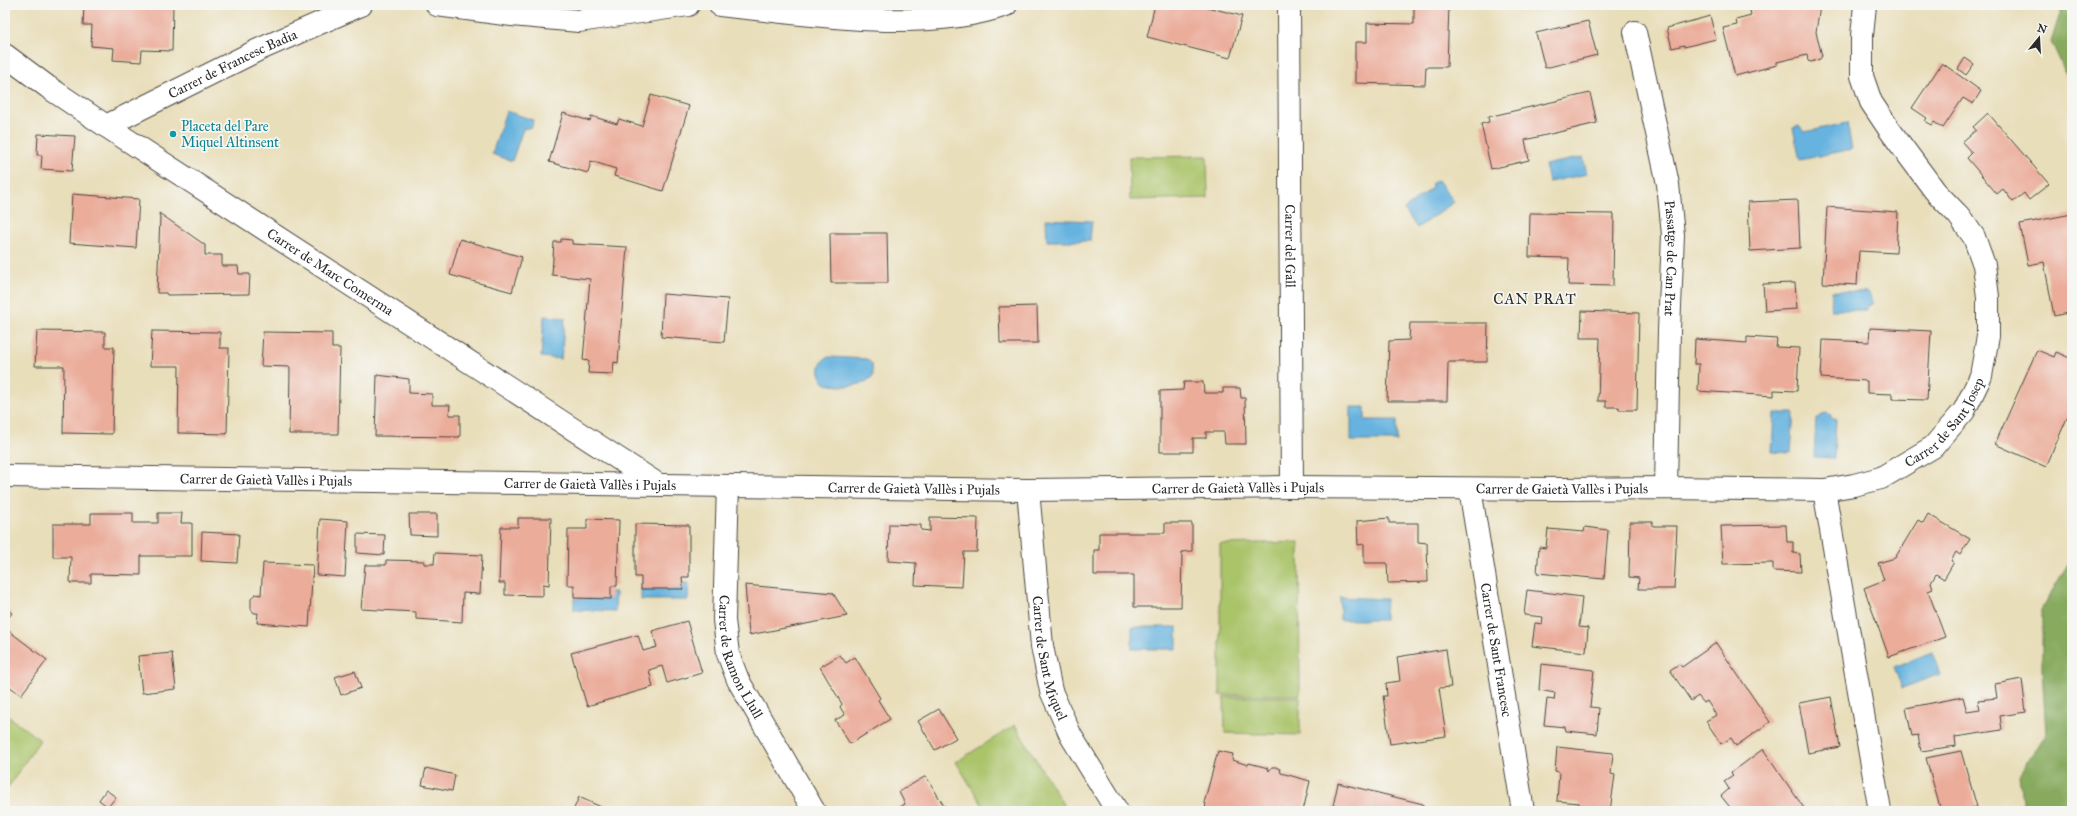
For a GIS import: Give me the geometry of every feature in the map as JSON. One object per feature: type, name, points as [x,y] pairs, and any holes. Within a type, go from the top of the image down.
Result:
[{"type":"street","name":"Carrer de Francesc Badia","points":[[106,126],[258,50],[361,5]]},
{"type":"street","points":[[437,5],[512,15],[579,20],[688,5]]},
{"type":"street","points":[[720,5],[870,19],[943,18],[994,9],[1006,5]]},
{"type":"street","name":"Carrer del Gall","points":[[1289,5],[1292,487]]},
{"type":"street","name":"Carrer de Sant Josep","points":[[1824,490],[1854,485],[1881,478],[1933,446],[1964,412],[1981,376],[1988,336],[1988,297],[1984,265],[1974,237],[1959,216],[1935,191],[1889,130],[1871,102],[1862,76],[1862,36],[1865,5]]},
{"type":"street","name":"Passatge de Can Prat","points":[[1635,32],[1668,184],[1673,235],[1669,330],[1666,488]]},
{"type":"street","name":"Carrer de Marc Comerma","points":[[5,55],[48,87],[106,126],[658,485]]},
{"type":"street","name":"Carrer de Gaietà Vallès i Pujals","points":[[5,476],[1028,490],[1292,487],[1824,490]]},
{"type":"street","name":"Carrer de Ramon Llull","points":[[728,486],[724,620],[728,654],[738,680],[814,811]]},
{"type":"street","name":"Carrer de Sant Francesc","points":[[1470,489],[1523,811]]},
{"type":"street","name":"Carrer de Sant Miquel","points":[[1028,490],[1042,646],[1051,691],[1071,736],[1117,811]]},
{"type":"street","points":[[1824,490],[1880,811]]},
{"type":"green space","points":[[2063,5],[2072,5],[2072,87],[2051,41]]},
{"type":"green space","points":[[1207,156],[1208,198],[1130,200],[1129,157]]},
{"type":"green space","points":[[1299,542],[1300,695],[1220,695],[1220,544]]},
{"type":"green space","points":[[2072,557],[2072,811],[2023,811],[2019,775],[2046,734],[2042,669],[2042,608]]},
{"type":"green space","points":[[1224,697],[1300,697],[1300,735],[1225,733]]},
{"type":"green space","points":[[5,714],[40,740],[5,792]]},
{"type":"green space","points":[[1015,725],[1067,811],[986,811],[956,762]]},
{"type":"water","points":[[506,111],[533,120],[532,127],[523,129],[512,161],[492,154]]},
{"type":"water","points":[[1847,123],[1852,149],[1800,160],[1793,128],[1799,126],[1804,132]]},
{"type":"water","points":[[1583,157],[1587,174],[1549,182],[1545,165]]},
{"type":"water","points":[[1438,180],[1454,202],[1417,228],[1404,209],[1432,188],[1431,184]]},
{"type":"water","points":[[1046,219],[1092,221],[1090,241],[1047,241]]},
{"type":"water","points":[[1832,291],[1868,292],[1873,301],[1871,305],[1867,306],[1867,310],[1831,310]]},
{"type":"water","points":[[544,316],[565,318],[561,359],[541,357]]},
{"type":"water","points":[[829,357],[867,359],[872,364],[873,376],[857,385],[838,386],[826,384],[821,377],[820,365]]},
{"type":"water","points":[[1351,407],[1365,407],[1365,420],[1397,420],[1397,441],[1351,441]]},
{"type":"water","points":[[1774,413],[1794,413],[1791,453],[1772,452]]},
{"type":"water","points":[[1822,414],[1830,414],[1832,419],[1836,419],[1834,458],[1814,457],[1816,418],[1819,418]]},
{"type":"water","points":[[682,583],[689,583],[688,600],[641,600],[641,589],[682,589]]},
{"type":"water","points":[[611,592],[616,592],[615,611],[574,610],[574,598],[610,599]]},
{"type":"water","points":[[1340,597],[1386,599],[1385,620],[1340,620]]},
{"type":"water","points":[[1132,627],[1177,627],[1177,649],[1132,649]]},
{"type":"water","points":[[1932,652],[1940,674],[1902,688],[1894,667]]},
{"type":"building","points":[[84,5],[173,5],[172,51],[142,50],[141,62],[113,60],[114,48],[91,46],[92,25],[83,25]]},
{"type":"building","points":[[1155,5],[1199,5],[1242,16],[1230,58],[1147,37]]},
{"type":"building","points":[[1422,5],[1449,5],[1447,67],[1426,67],[1425,85],[1355,83],[1355,42],[1367,42],[1367,23],[1414,24],[1414,8]]},
{"type":"building","points":[[1749,5],[1820,5],[1816,32],[1822,56],[1820,59],[1811,62],[1808,61],[1807,55],[1777,62],[1777,65],[1735,76],[1723,28],[1737,25],[1736,20],[1751,16]]},
{"type":"building","points":[[1710,16],[1716,39],[1684,47],[1684,45],[1672,48],[1667,28]]},
{"type":"building","points":[[1588,21],[1597,55],[1545,68],[1536,33]]},
{"type":"building","points":[[1965,58],[1974,64],[1966,75],[1958,69]]},
{"type":"building","points":[[1942,63],[1981,91],[1973,104],[1963,98],[1943,128],[1934,122],[1932,125],[1925,121],[1927,118],[1912,108]]},
{"type":"building","points":[[1590,93],[1597,123],[1525,140],[1529,160],[1491,169],[1481,124],[1489,122],[1488,117]]},
{"type":"building","points":[[651,95],[689,106],[663,191],[614,176],[616,169],[591,161],[588,173],[549,162],[563,113],[590,121],[591,116],[617,124],[619,119],[642,126]]},
{"type":"building","points":[[1988,113],[2049,184],[2029,200],[2024,193],[2013,202],[2003,189],[1997,194],[1967,158],[1972,153],[1962,142],[1976,130],[1973,127]]},
{"type":"building","points":[[38,134],[75,136],[72,171],[41,169],[42,155],[37,155]]},
{"type":"building","points":[[72,194],[139,199],[136,248],[69,243]]},
{"type":"building","points":[[1798,200],[1800,248],[1750,251],[1748,202]]},
{"type":"building","points":[[1827,207],[1898,212],[1896,253],[1859,251],[1857,285],[1823,283]]},
{"type":"building","points":[[159,213],[205,245],[205,255],[222,255],[222,266],[238,266],[239,274],[250,274],[249,294],[167,295],[166,293],[157,293]]},
{"type":"building","points":[[1530,213],[1614,214],[1613,286],[1568,285],[1569,258],[1529,257]]},
{"type":"building","points":[[2072,214],[2072,312],[2054,316],[2044,262],[2028,265],[2020,224]]},
{"type":"building","points":[[830,233],[887,233],[888,283],[831,283]]},
{"type":"building","points":[[460,239],[522,257],[512,292],[450,275]]},
{"type":"building","points":[[561,239],[572,240],[572,244],[627,247],[618,363],[614,362],[613,374],[588,373],[589,361],[583,360],[590,279],[552,275],[554,242],[561,242]]},
{"type":"building","points":[[1795,283],[1797,309],[1765,311],[1763,284]]},
{"type":"building","points":[[663,294],[728,299],[724,342],[661,337]]},
{"type":"building","points":[[1037,306],[1038,343],[1000,343],[999,307]]},
{"type":"building","points":[[1582,311],[1639,313],[1637,410],[1619,410],[1619,407],[1606,407],[1606,401],[1598,401],[1600,338],[1581,338]]},
{"type":"building","points":[[1410,323],[1488,323],[1487,362],[1448,362],[1447,401],[1387,401],[1389,341],[1409,340]]},
{"type":"building","points":[[1870,328],[1931,331],[1927,400],[1892,399],[1892,394],[1867,393],[1867,381],[1821,378],[1823,340],[1869,342]]},
{"type":"building","points":[[37,331],[105,332],[105,347],[114,347],[112,434],[63,433],[64,366],[35,366]]},
{"type":"building","points":[[152,331],[220,332],[220,348],[229,348],[227,434],[178,433],[179,366],[150,366]]},
{"type":"building","points":[[263,332],[332,333],[332,348],[340,348],[338,434],[289,434],[290,367],[261,366]]},
{"type":"building","points":[[1747,337],[1777,339],[1776,347],[1799,348],[1797,391],[1774,390],[1774,396],[1698,391],[1699,364],[1694,364],[1695,339],[1747,343]]},
{"type":"building","points":[[2037,350],[2054,357],[2056,352],[2072,359],[2072,412],[2070,411],[2046,467],[1995,444]]},
{"type":"building","points":[[377,375],[409,379],[409,393],[432,394],[432,405],[450,405],[449,415],[460,415],[460,437],[375,436]]},
{"type":"building","points":[[1184,382],[1203,382],[1204,393],[1223,393],[1223,388],[1240,388],[1241,398],[1245,398],[1246,444],[1225,444],[1224,432],[1206,432],[1206,438],[1193,438],[1193,452],[1160,452],[1160,391],[1183,390]]},
{"type":"building","points":[[91,513],[133,513],[133,523],[158,523],[158,513],[182,513],[181,523],[192,523],[192,556],[141,556],[141,575],[91,574],[91,583],[70,583],[71,557],[53,557],[53,524],[91,524]]},
{"type":"building","points":[[409,514],[437,514],[437,536],[410,535]]},
{"type":"building","points":[[1928,514],[1970,539],[1960,555],[1956,552],[1951,561],[1954,562],[1944,579],[1936,574],[1931,583],[1933,589],[1928,591],[1945,637],[1889,657],[1864,588],[1884,580],[1878,563],[1895,558],[1918,520],[1923,523]]},
{"type":"building","points":[[930,517],[978,518],[977,552],[964,552],[962,587],[915,585],[916,563],[888,561],[889,524],[921,525],[921,530],[930,531]]},
{"type":"building","points":[[518,518],[551,518],[549,585],[543,584],[543,596],[505,595],[505,583],[499,583],[501,527],[518,527]]},
{"type":"building","points":[[1389,518],[1389,523],[1418,523],[1418,542],[1427,543],[1428,582],[1388,583],[1387,563],[1364,563],[1364,544],[1358,545],[1357,521]]},
{"type":"building","points":[[320,519],[348,521],[345,577],[317,575]]},
{"type":"building","points":[[587,519],[619,520],[617,586],[611,586],[611,599],[574,598],[574,585],[567,585],[568,529],[587,529]]},
{"type":"building","points":[[1630,522],[1653,522],[1653,526],[1677,526],[1674,589],[1638,589],[1639,578],[1629,577]]},
{"type":"building","points":[[1165,523],[1192,523],[1192,551],[1182,552],[1181,607],[1134,607],[1134,575],[1094,575],[1094,550],[1099,550],[1099,533],[1165,533]]},
{"type":"building","points":[[635,524],[689,525],[689,577],[682,577],[683,589],[641,589],[641,577],[635,577]]},
{"type":"building","points":[[1786,525],[1787,542],[1793,542],[1793,553],[1800,554],[1801,572],[1773,571],[1773,563],[1723,564],[1721,526]]},
{"type":"building","points":[[1585,527],[1608,530],[1604,579],[1537,573],[1539,547],[1546,548],[1548,529],[1584,532]]},
{"type":"building","points":[[202,532],[239,534],[237,563],[201,561]]},
{"type":"building","points":[[357,534],[385,535],[384,555],[357,553]]},
{"type":"building","points":[[435,553],[482,555],[480,594],[463,593],[462,622],[416,619],[416,612],[361,609],[365,565],[386,565],[386,560],[424,561],[424,564],[434,564]]},
{"type":"building","points":[[263,563],[313,565],[309,627],[257,623],[258,613],[254,613],[251,609],[251,599],[255,594],[261,595]]},
{"type":"building","points":[[745,585],[833,593],[847,616],[749,635]]},
{"type":"building","points":[[1527,590],[1582,597],[1579,627],[1588,628],[1586,652],[1532,646],[1535,623],[1542,624],[1543,617],[1524,615]]},
{"type":"building","points":[[5,608],[12,613],[5,622]]},
{"type":"building","points":[[687,621],[702,673],[667,683],[662,666],[649,670],[653,687],[587,706],[571,653],[638,635],[643,651],[657,647],[652,631]]},
{"type":"building","points":[[5,628],[47,660],[21,695],[5,683]]},
{"type":"building","points":[[1716,643],[1770,722],[1736,746],[1731,738],[1721,744],[1706,721],[1716,715],[1707,701],[1704,703],[1698,696],[1691,701],[1670,670],[1679,664],[1682,667]]},
{"type":"building","points":[[1446,649],[1451,687],[1439,688],[1446,736],[1390,744],[1383,696],[1387,696],[1386,683],[1400,681],[1397,657]]},
{"type":"building","points":[[172,653],[176,689],[142,693],[138,656]]},
{"type":"building","points":[[840,655],[846,663],[855,657],[880,698],[878,700],[890,719],[850,744],[835,720],[845,715],[840,707],[842,704],[820,667]]},
{"type":"building","points":[[1541,664],[1594,670],[1590,707],[1599,708],[1597,734],[1566,731],[1565,727],[1544,725],[1547,699],[1554,700],[1555,693],[1539,690]]},
{"type":"building","points":[[355,671],[361,688],[341,695],[335,677]]},
{"type":"building","points":[[2022,679],[2026,712],[2000,716],[2002,730],[1955,737],[1956,746],[1921,751],[1918,735],[1912,736],[1906,708],[1963,697],[1967,712],[1980,710],[1978,700],[1997,698],[1995,684]]},
{"type":"building","points":[[1831,697],[1840,747],[1808,753],[1799,703]]},
{"type":"building","points":[[939,709],[956,738],[935,750],[918,721]]},
{"type":"building","points":[[1557,747],[1613,753],[1611,774],[1615,775],[1610,811],[1578,809],[1579,803],[1557,801],[1559,772],[1555,771]]},
{"type":"building","points":[[1763,749],[1806,811],[1733,811],[1721,796],[1729,789],[1724,781],[1733,775],[1731,773]]},
{"type":"building","points":[[1218,751],[1233,754],[1232,760],[1248,765],[1249,763],[1268,768],[1269,771],[1272,767],[1276,767],[1280,769],[1281,773],[1310,781],[1303,811],[1205,810],[1206,803],[1204,803]]},
{"type":"building","points":[[1961,751],[1977,807],[1958,811],[1941,811],[1926,758]]},
{"type":"building","points":[[426,768],[455,775],[452,791],[422,785]]},
{"type":"building","points":[[926,776],[947,811],[894,811],[905,804],[899,792]]},
{"type":"building","points":[[1338,783],[1423,804],[1422,811],[1332,811]]},
{"type":"building","points":[[106,790],[116,797],[108,807],[99,800]]},
{"type":"building","points":[[579,797],[610,811],[573,811]]},
{"type":"waterway","points":[[2072,642],[2072,651]]},
{"type":"place","name":"Placeta del Pare Miquel Altinsent","points":[[173,134]]},
{"type":"district","name":"CAN PRAT","points":[[1535,299]]}]
